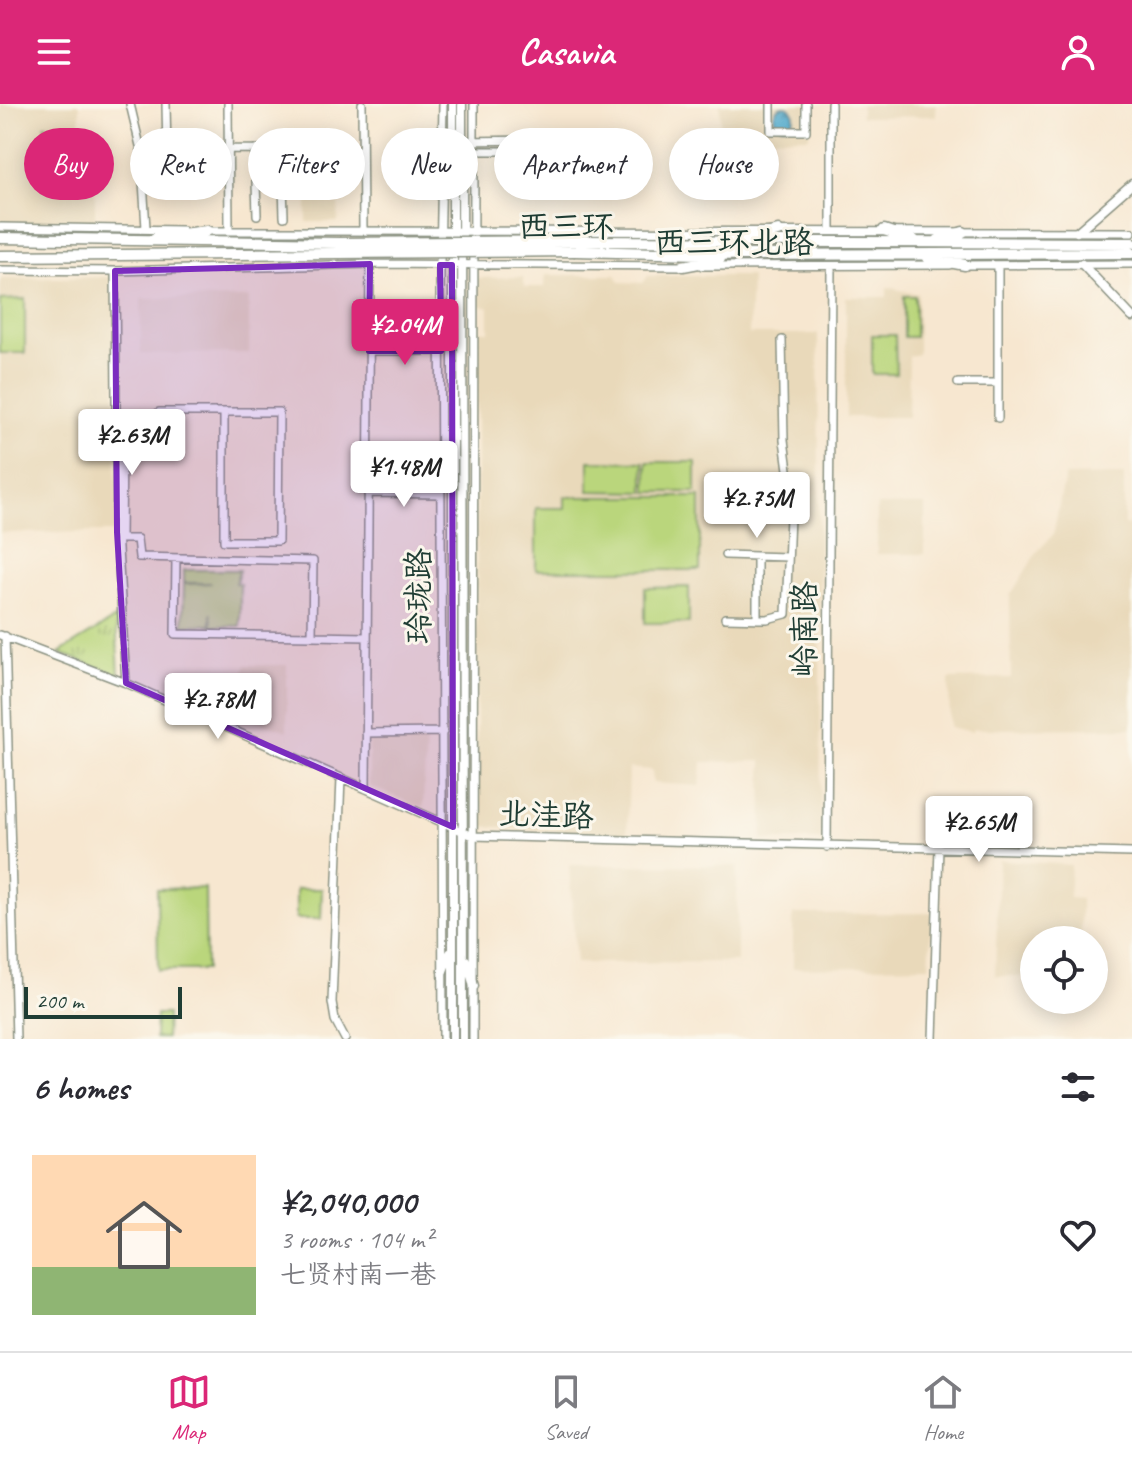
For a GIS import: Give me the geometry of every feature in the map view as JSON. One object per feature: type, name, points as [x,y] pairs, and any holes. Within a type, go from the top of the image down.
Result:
[{"type":"highway","points":[[884,230],[925,243],[963,232]]},
{"type":"highway","points":[[111,242],[207,231]]},
{"type":"highway","points":[[722,244],[778,231]]},
{"type":"highway","name":"西三环","points":[[0,238],[339,248]]},
{"type":"highway","points":[[0,251],[66,241]]},
{"type":"highway","name":"西三环","points":[[0,251],[67,255],[339,248],[925,243],[995,254],[1132,243]]},
{"type":"highway","name":"西三环","points":[[575,246],[743,255],[1132,253]]},
{"type":"highway","points":[[902,254],[965,265]]},
{"type":"highway","points":[[683,266],[743,255]]},
{"type":"main road","points":[[452,229],[453,104]]},
{"type":"main road","points":[[462,104],[462,128]]},
{"type":"main road","points":[[1077,232],[1132,184]]},
{"type":"main road","points":[[452,229],[455,200]]},
{"type":"main road","name":"玲珑路","points":[[452,229],[457,246],[458,829],[463,1039]]},
{"type":"main road","points":[[1082,264],[1132,317]]},
{"type":"main road","name":"玲珑路","points":[[453,1039],[458,829]]},
{"type":"main road","points":[[443,971],[453,945]]},
{"type":"main road","points":[[463,951],[474,986]]},
{"type":"street","points":[[130,104],[141,150],[146,228]]},
{"type":"street","points":[[166,104],[166,128]]},
{"type":"street","points":[[228,104],[229,128]]},
{"type":"street","points":[[362,104],[362,128]]},
{"type":"street","name":"玲珑路","points":[[443,104],[452,229],[441,246],[440,265],[443,1039]]},
{"type":"street","name":"玲珑路","points":[[474,104],[474,128]]},
{"type":"street","points":[[771,104],[771,131],[806,131],[806,104]]},
{"type":"street","points":[[831,104],[831,231]]},
{"type":"street","points":[[478,141],[612,139],[612,151],[478,151]]},
{"type":"street","points":[[229,200],[229,231]]},
{"type":"street","points":[[257,200],[257,215]]},
{"type":"street","points":[[284,200],[284,217]]},
{"type":"street","points":[[363,200],[363,230]]},
{"type":"street","name":"玲珑路","points":[[473,1039],[475,200]]},
{"type":"street","name":"西三环北路","points":[[0,227],[207,231],[1132,232]]},
{"type":"street","points":[[385,230],[385,264]]},
{"type":"street","points":[[397,264],[409,247],[499,245],[509,230]]},
{"type":"street","points":[[520,230],[520,264]]},
{"type":"street","points":[[995,254],[998,418]]},
{"type":"street","name":"西三环北路","points":[[0,270],[115,271],[370,264],[965,265],[995,254],[1082,264],[1132,264]]},
{"type":"street","points":[[366,789],[370,264]]},
{"type":"street","name":"岭南路","points":[[827,847],[831,267]]},
{"type":"street","points":[[115,271],[117,532],[126,683]]},
{"type":"street","points":[[725,618],[757,619],[786,614],[791,492],[784,440],[782,340]]},
{"type":"street","points":[[369,351],[441,351]]},
{"type":"street","points":[[958,383],[997,383]]},
{"type":"street","points":[[224,413],[224,541],[278,541],[279,412],[159,412],[141,439],[122,443],[121,539],[137,539],[139,557],[313,561],[312,636]]},
{"type":"street","points":[[368,493],[441,494]]},
{"type":"street","points":[[725,555],[788,557]]},
{"type":"street","points":[[757,556],[757,619]]},
{"type":"street","points":[[176,558],[175,634],[367,637]]},
{"type":"street","points":[[2,635],[16,1039]]},
{"type":"street","name":"北洼路","points":[[2,635],[126,683],[473,836],[1132,853]]},
{"type":"street","points":[[366,733],[443,732]]},
{"type":"street","points":[[341,778],[332,1002],[335,1020],[345,1039]]},
{"type":"street","points":[[933,1039],[939,847]]},
{"type":"street","points":[[0,884],[11,884]]},
{"type":"highlighted area","points":[[370,264],[369,351],[441,351],[440,265],[452,265],[453,827],[126,683],[117,532],[115,271]]},
{"type":"shaded area","points":[[0,104],[80,104],[80,128],[24,128],[24,200],[95,200],[95,226],[0,227]]},
{"type":"shaded area","points":[[720,104],[809,104],[809,137],[779,138],[779,128],[721,128]]},
{"type":"shaded area","points":[[861,104],[936,104],[936,116],[861,117]]},
{"type":"shaded area","points":[[307,200],[339,200],[338,222],[307,222]]},
{"type":"shaded area","points":[[546,275],[616,275],[620,282],[643,283],[648,276],[751,276],[749,334],[818,334],[821,840],[763,840],[762,761],[702,762],[700,786],[653,783],[652,770],[629,768],[627,835],[477,826],[477,331],[489,331],[489,307],[477,305],[477,278],[523,277],[525,287],[544,287]]},
{"type":"shaded area","points":[[114,277],[117,532],[0,533],[0,279]]},
{"type":"shaded area","points":[[887,287],[918,294],[918,354],[909,356],[908,417],[846,417],[846,297],[887,297]]},
{"type":"shaded area","points":[[249,298],[249,353],[141,354],[141,299]]},
{"type":"shaded area","points":[[1124,475],[1124,525],[1132,526],[1132,728],[973,729],[972,732],[950,727],[949,679],[1011,678],[1010,596],[1037,552],[1053,535],[1065,476]]},
{"type":"shaded area","points":[[877,505],[925,505],[925,554],[877,554]]},
{"type":"shaded area","points":[[246,665],[287,665],[287,731],[228,710]]},
{"type":"shaded area","points":[[426,736],[423,808],[369,786],[369,738]]},
{"type":"shaded area","points":[[999,860],[1071,865],[1069,898],[1081,899],[1081,926],[1020,926],[1020,976],[995,976]]},
{"type":"shaded area","points":[[569,865],[737,866],[737,962],[576,963]]},
{"type":"shaded area","points":[[932,913],[929,966],[793,968],[793,914]]},
{"type":"green space","points":[[45,125],[78,125],[78,128],[45,128]]},
{"type":"green space","points":[[904,296],[915,296],[915,337],[904,337]]},
{"type":"green space","points":[[25,299],[25,353],[0,353],[0,300]]},
{"type":"green space","points":[[872,335],[895,335],[896,374],[872,374]]},
{"type":"green space","points":[[589,461],[644,462],[644,492],[589,491]]},
{"type":"green space","points":[[647,462],[696,462],[696,492],[647,492]]},
{"type":"green space","points":[[565,497],[700,497],[700,570],[536,570],[536,508],[565,508]]},
{"type":"green space","points":[[184,570],[239,570],[236,583],[240,584],[240,626],[212,626],[211,613],[211,625],[183,625],[184,584],[212,583],[184,583]]},
{"type":"green space","points":[[689,587],[689,623],[645,623],[645,588]]},
{"type":"green space","points":[[116,618],[119,675],[59,653]]},
{"type":"green space","points":[[205,888],[206,970],[158,970],[157,889]]},
{"type":"green space","points":[[296,889],[322,889],[321,919],[296,919]]},
{"type":"green space","points":[[156,1014],[167,1014],[166,1038],[155,1038]]},
{"type":"water","points":[[784,106],[791,109],[794,116],[791,123],[784,126],[777,123],[774,116],[777,109]]}]
